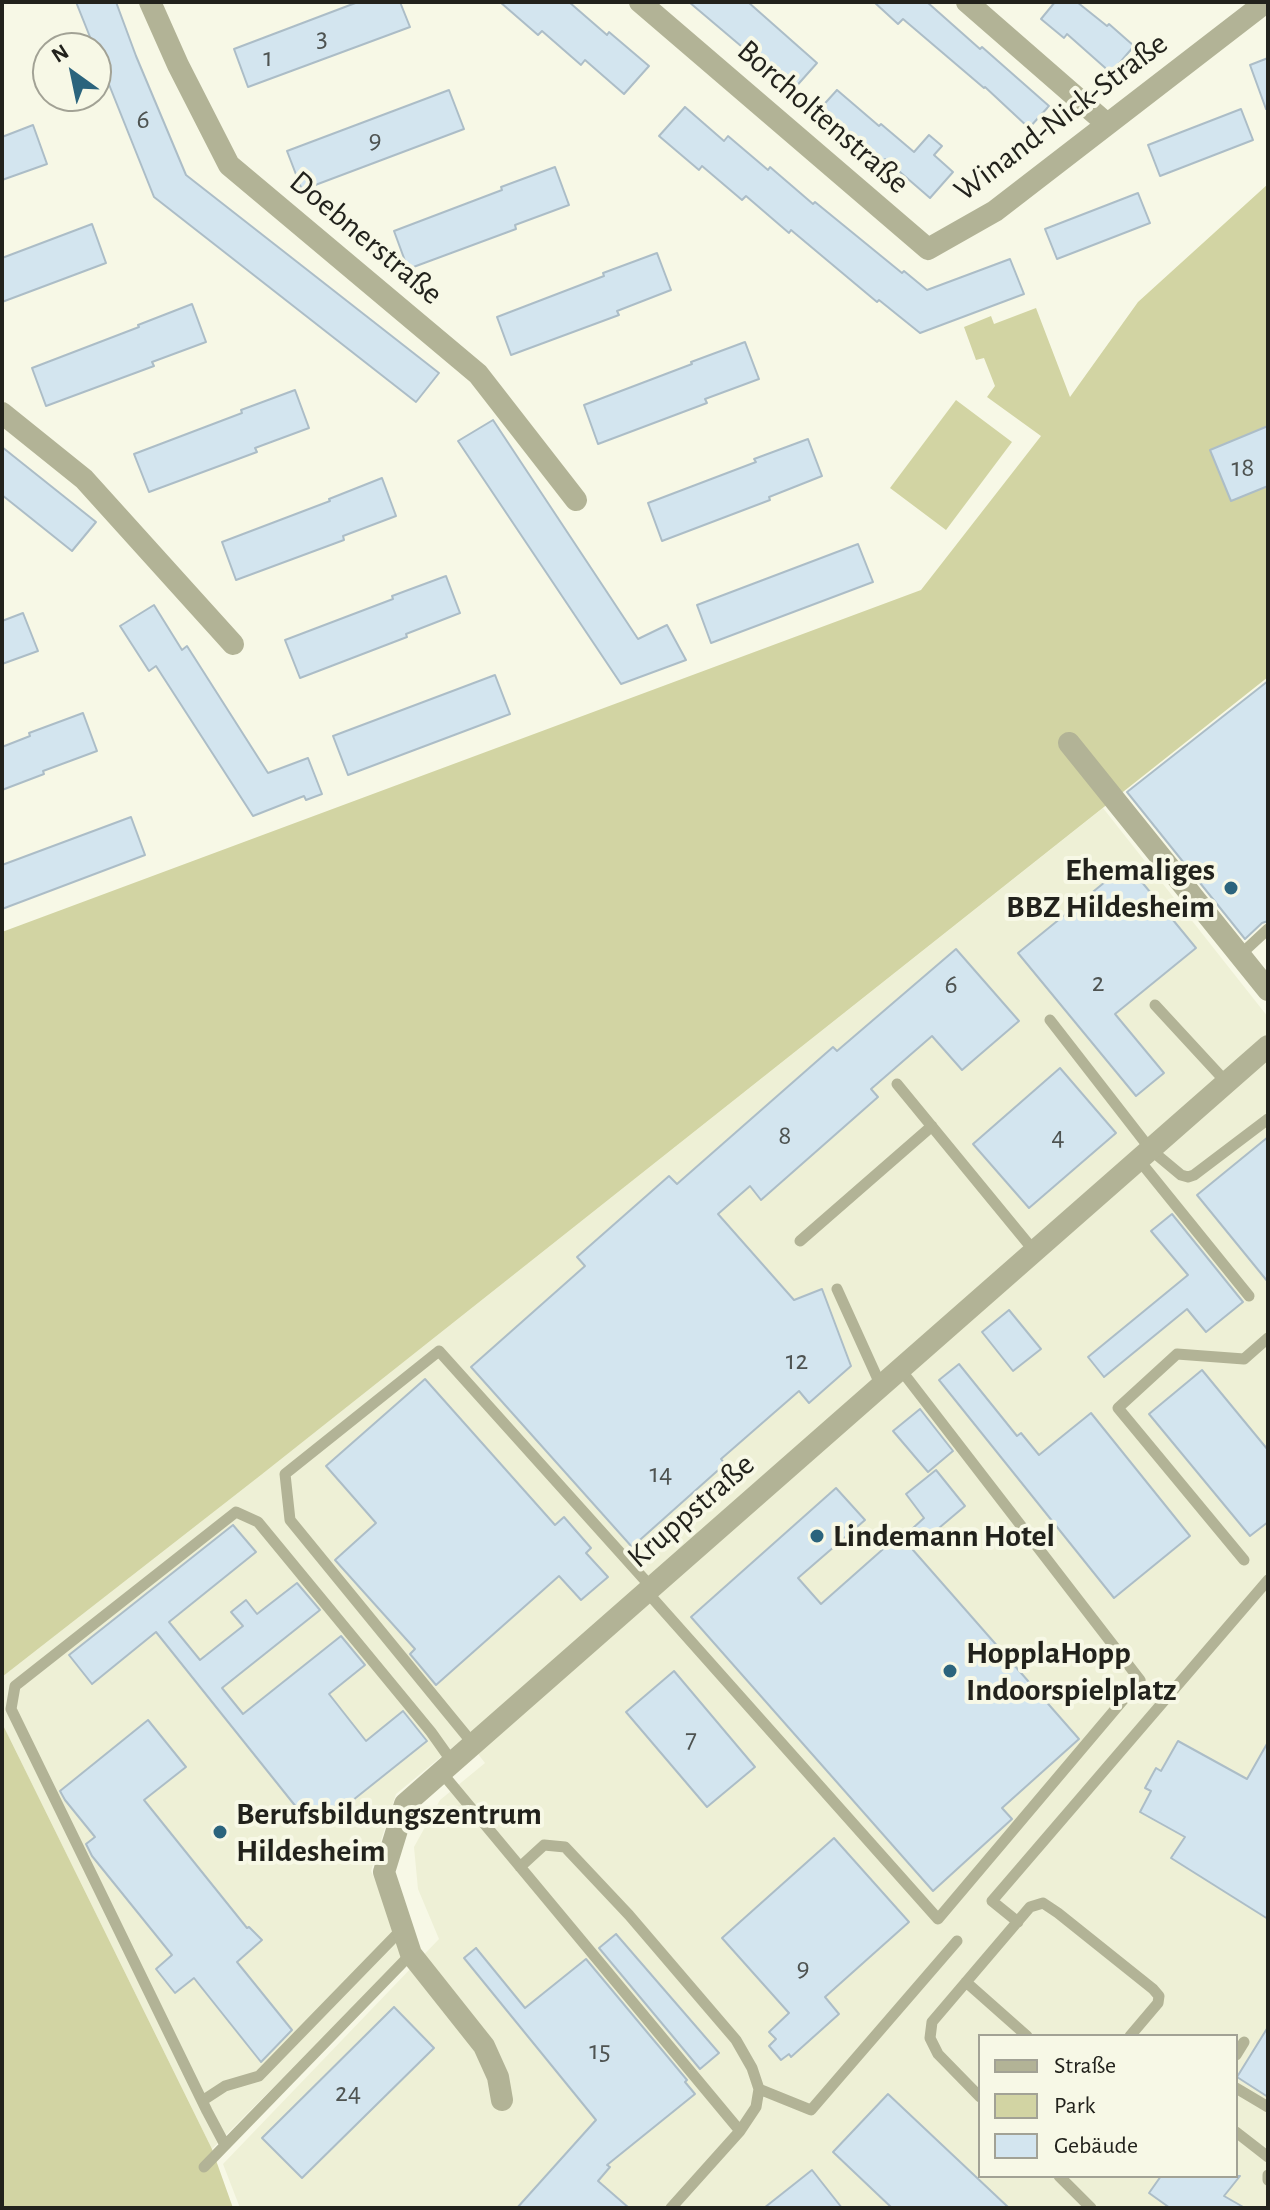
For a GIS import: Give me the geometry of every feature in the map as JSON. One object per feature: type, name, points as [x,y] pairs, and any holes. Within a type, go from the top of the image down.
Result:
[{"type":"street","name":"Doebnerstraße","points":[[150,2],[229,165],[478,374],[576,500]]},
{"type":"street","name":"Borcholtenstraße","points":[[640,2],[928,249]]},
{"type":"street","points":[[967,2],[1107,124]]},
{"type":"street","name":"Winand-Nick-Straße","points":[[928,249],[995,211],[1266,2]]},
{"type":"street","points":[[2,413],[84,479],[233,644]]},
{"type":"street","points":[[1069,743],[1268,990]]},
{"type":"street","name":"Kruppstraße","points":[[502,2100],[498,2077],[484,2046],[411,1954],[384,1872],[405,1804],[1268,1046]]},
{"type":"lane","points":[[1240,955],[1268,929]]},
{"type":"lane","points":[[1155,1005],[1227,1083]]},
{"type":"lane","points":[[1050,1020],[1249,1296]]},
{"type":"lane","points":[[897,1084],[1035,1252]]},
{"type":"lane","points":[[1145,1155],[1188,1177],[1268,1119]]},
{"type":"lane","points":[[800,1241],[932,1126]]},
{"type":"lane","points":[[837,1289],[881,1387]]},
{"type":"lane","points":[[1244,1560],[1118,1408],[1177,1354],[1244,1359],[1268,1338]]},
{"type":"lane","points":[[474,1745],[290,1520],[285,1474],[439,1351],[938,1919],[1140,1680],[901,1370]]},
{"type":"lane","points":[[225,2145],[11,1709],[15,1686],[236,1512],[258,1522],[431,1732],[448,1768],[520,1867],[740,2131]]},
{"type":"lane","points":[[1018,1922],[992,1901],[1268,1580]]},
{"type":"lane","points":[[520,1867],[544,1845],[565,1847],[629,1915],[736,2040],[752,2068],[759,2089],[756,2107],[740,2131],[671,2208]]},
{"type":"lane","points":[[978,2095],[938,2054],[930,2038],[932,2022],[1030,1907],[1043,1903],[1058,1913],[1159,1996],[1158,2003],[1132,2034]]},
{"type":"lane","points":[[202,2101],[225,2086],[259,2076],[403,1928]]},
{"type":"lane","points":[[759,2089],[811,2110],[957,1941]]},
{"type":"lane","points":[[204,2167],[411,1954]]},
{"type":"lane","points":[[966,1982],[1025,2034]]},
{"type":"lane","points":[[1238,2052],[1244,2042]]},
{"type":"lane","points":[[1238,2089],[1268,2107]]},
{"type":"lane","points":[[1238,2134],[1268,2157]]},
{"type":"lane","points":[[1061,2178],[1091,2208]]},
{"type":"shaded area","points":[[1103,808],[1268,1017],[1268,2208],[240,2208],[223,2164],[439,1939],[418,1889],[414,1847],[440,1800],[485,1763],[465,1737],[396,1794],[371,1871],[407,1953],[212,2149],[2,1723],[2,1677]]},
{"type":"green space","points":[[1268,184],[1268,677],[2,1677],[2,932],[921,590],[1041,436],[987,397],[995,386],[984,358],[976,360],[964,327],[991,316],[994,324],[1036,308],[1070,397],[1138,302]]},
{"type":"green space","points":[[956,400],[1012,442],[946,530],[890,488]]},
{"type":"green space","points":[[2,1723],[212,2149],[233,2208],[2,2208]]},
{"type":"building","points":[[76,2],[116,2],[186,175],[439,373],[416,402],[154,197],[112,92],[112,32],[88,32]]},
{"type":"building","points":[[358,2],[400,2],[410,27],[248,87],[234,49]]},
{"type":"building","points":[[500,2],[569,2],[649,66],[624,94],[585,60],[581,65],[542,31],[538,35]]},
{"type":"building","points":[[689,2],[748,2],[817,63],[793,90]]},
{"type":"building","points":[[874,2],[927,2],[1049,106],[1029,128],[903,19],[898,24]]},
{"type":"building","points":[[1055,2],[1077,2],[1134,46],[1111,73],[1067,34],[1064,38],[1041,19]]},
{"type":"building","points":[[1268,58],[1268,108],[1266,109],[1250,65]]},
{"type":"building","points":[[449,90],[464,129],[302,190],[287,151]]},
{"type":"building","points":[[837,90],[914,152],[929,135],[942,146],[934,155],[953,172],[930,198],[885,159],[881,164],[818,111]]},
{"type":"building","points":[[685,107],[724,141],[728,136],[768,170],[770,167],[813,204],[815,202],[927,290],[1010,259],[1024,294],[920,333],[879,300],[877,302],[791,230],[789,233],[746,196],[742,200],[702,166],[699,170],[659,136]]},
{"type":"building","points":[[1241,109],[1253,140],[1160,176],[1148,145]]},
{"type":"building","points":[[33,125],[47,164],[2,180],[2,137]]},
{"type":"building","points":[[555,167],[569,205],[515,225],[516,229],[408,269],[394,231]]},
{"type":"building","points":[[1138,193],[1150,223],[1057,259],[1045,229]]},
{"type":"building","points":[[92,224],[106,263],[2,302],[2,258]]},
{"type":"building","points":[[657,253],[671,290],[617,311],[619,315],[511,355],[497,317]]},
{"type":"building","points":[[192,304],[206,342],[152,362],[154,366],[46,406],[32,368]]},
{"type":"building","points":[[745,342],[759,379],[705,399],[707,403],[598,444],[584,405]]},
{"type":"building","points":[[295,390],[309,428],[255,448],[257,452],[149,492],[134,454]]},
{"type":"building","points":[[493,420],[638,639],[667,625],[686,660],[621,684],[458,441]]},
{"type":"building","points":[[1268,426],[1268,486],[1231,501],[1210,450]]},
{"type":"building","points":[[808,439],[822,476],[769,497],[770,500],[662,541],[648,503]]},
{"type":"building","points":[[2,447],[96,522],[72,551],[2,495]]},
{"type":"building","points":[[382,478],[396,516],[343,536],[344,540],[236,580],[222,542]]},
{"type":"building","points":[[858,544],[873,582],[711,643],[697,605]]},
{"type":"building","points":[[446,576],[460,613],[300,678],[285,640]]},
{"type":"building","points":[[154,605],[182,650],[187,646],[268,773],[308,758],[322,794],[306,800],[304,796],[253,816],[156,666],[149,671],[120,626]]},
{"type":"building","points":[[23,613],[38,651],[2,664],[2,621]]},
{"type":"building","points":[[495,675],[510,714],[348,775],[333,736]]},
{"type":"building","name":"Ehemaliges BBZ Hildesheim","points":[[1268,681],[1268,921],[1245,939],[1127,792]]},
{"type":"building","points":[[83,713],[97,751],[2,790],[2,747],[30,736],[29,733]]},
{"type":"building","points":[[131,817],[145,855],[2,909],[2,865]]},
{"type":"building","points":[[1127,864],[1196,948],[1115,1014],[1164,1073],[1136,1096],[1018,953]]},
{"type":"building","points":[[956,949],[1019,1021],[962,1070],[932,1036],[871,1089],[878,1097],[761,1200],[750,1186],[718,1214],[794,1300],[822,1289],[851,1366],[809,1403],[799,1391],[721,1459],[725,1464],[632,1547],[471,1367],[585,1266],[577,1257],[669,1176],[677,1184],[833,1047],[837,1051]]},
{"type":"building","points":[[1060,1068],[1116,1133],[1029,1208],[973,1144]]},
{"type":"building","points":[[1268,1137],[1268,1282],[1197,1195]]},
{"type":"building","points":[[1172,1214],[1243,1302],[1206,1332],[1187,1309],[1104,1377],[1088,1357],[1188,1275],[1151,1231]]},
{"type":"building","points":[[1009,1310],[1041,1349],[1013,1371],[982,1332]]},
{"type":"building","points":[[959,1364],[1017,1436],[1021,1433],[1039,1455],[1091,1413],[1190,1536],[1114,1598],[939,1380]]},
{"type":"building","points":[[1202,1370],[1268,1450],[1268,1522],[1250,1536],[1149,1414]]},
{"type":"building","points":[[425,1379],[555,1525],[564,1517],[591,1548],[586,1553],[608,1577],[581,1600],[559,1576],[436,1685],[410,1654],[415,1649],[335,1560],[376,1523],[326,1466]]},
{"type":"building","points":[[920,1409],[953,1451],[928,1472],[893,1431]]},
{"type":"building","points":[[936,1470],[965,1506],[913,1550],[1079,1739],[1002,1808],[1012,1819],[933,1891],[691,1617],[836,1488],[865,1520],[798,1578],[821,1604],[899,1535],[902,1538],[924,1518],[906,1494]]},
{"type":"building","points":[[233,1525],[256,1552],[169,1622],[200,1660],[243,1626],[231,1612],[246,1600],[257,1614],[297,1583],[320,1610],[222,1688],[243,1714],[341,1636],[365,1665],[329,1694],[366,1741],[403,1711],[427,1741],[328,1820],[322,1813],[309,1823],[156,1632],[92,1684],[69,1655]]},
{"type":"building","points":[[674,1671],[755,1767],[707,1807],[626,1712]]},
{"type":"building","points":[[148,1720],[186,1767],[144,1800],[247,1928],[262,1940],[237,1962],[292,2030],[261,2062],[194,1978],[175,1993],[156,1969],[172,1955],[92,1856],[86,1844],[95,1837],[60,1791]]},
{"type":"building","points":[[1178,1741],[1247,1779],[1268,1742],[1268,1919],[1171,1858],[1185,1837],[1140,1812],[1151,1791],[1145,1788],[1156,1768],[1161,1771]]},
{"type":"building","points":[[834,1838],[909,1922],[825,1997],[839,2014],[791,2057],[789,2054],[781,2060],[769,2046],[776,2039],[769,2032],[789,2013],[722,1938]]},
{"type":"building","points":[[616,1934],[719,2053],[700,2069],[599,1948]]},
{"type":"building","points":[[476,1948],[525,2008],[586,1959],[687,2080],[685,2082],[695,2094],[607,2165],[610,2167],[598,2181],[629,2208],[517,2208],[596,2120],[464,1958]]},
{"type":"building","points":[[394,2007],[434,2048],[302,2178],[262,2138]]},
{"type":"building","points":[[1268,2027],[1268,2097],[1238,2075]]},
{"type":"building","points":[[888,2094],[1009,2208],[892,2208],[833,2152]]},
{"type":"building","points":[[812,2170],[842,2208],[764,2208]]},
{"type":"building","points":[[1240,2176],[1224,2196],[1245,2208],[1170,2208],[1149,2193],[1160,2178]]},
{"type":"place","name":"Ehemaliges BBZ Hildesheim","points":[[1231,888]]},
{"type":"place","name":"Lindemann Hotel","points":[[817,1536]]},
{"type":"place","name":"HopplaHopp Indoorspielplatz","points":[[950,1671]]},
{"type":"place","name":"Berufsbildungszentrum Hildesheim","points":[[220,1832]]}]
